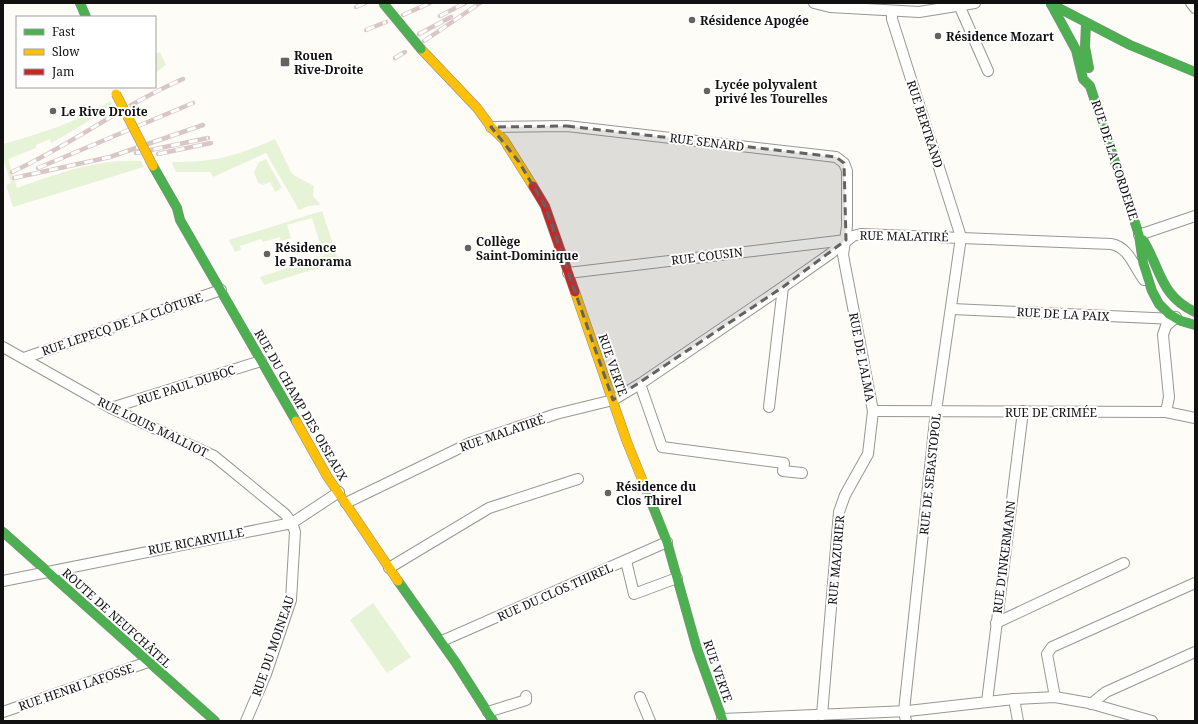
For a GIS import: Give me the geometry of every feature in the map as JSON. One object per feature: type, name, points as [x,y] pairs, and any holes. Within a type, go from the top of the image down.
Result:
[{"type":"street","points":[[80,3],[86,16]]},
{"type":"street","name":"RUE VERTE","points":[[383,3],[421,49],[477,108],[491,127],[504,140],[545,206],[639,474],[667,542],[697,649],[723,720]]},
{"type":"street","points":[[814,3],[830,7],[919,12],[974,3]]},
{"type":"street","points":[[1051,3],[1086,23],[1105,31],[1130,45],[1195,72]]},
{"type":"street","name":"RUE DE LA CORDERIE","points":[[1051,3],[1076,50],[1083,79],[1090,86],[1139,234],[1140,253],[1158,303],[1175,319],[1195,325]]},
{"type":"street","points":[[1191,3],[1195,8]]},
{"type":"street","points":[[959,5],[988,71]]},
{"type":"street","name":"RUE BERTRAND","points":[[892,11],[892,19],[961,237]]},
{"type":"street","name":"RUE DE LA CORDERIE","points":[[1086,23],[1085,47],[1092,80],[1090,86]]},
{"type":"street","name":"RUE DU CHAMP DES OISEAUX","points":[[114,91],[153,166],[177,208],[180,220],[326,476],[339,492],[389,568],[442,641],[491,717]]},
{"type":"street","name":"RUE SENARD","points":[[491,127],[567,126],[836,157],[844,162],[847,171],[846,240]]},
{"type":"street","points":[[1139,234],[1195,216]]},
{"type":"street","name":"RUE MALATIRÉ","points":[[346,503],[470,443],[556,414],[613,400],[640,384],[783,287],[830,254],[852,236],[861,234],[961,237],[1118,245],[1125,250],[1144,280],[1149,281]]},
{"type":"street","name":"RUE DE LA CORDERIE","points":[[1139,234],[1147,245],[1164,286],[1169,294],[1184,306],[1195,312]]},
{"type":"street","name":"RUE DE SEBASTOPOL","points":[[905,716],[936,411],[952,309],[961,237]]},
{"type":"street","name":"RUE COUSIN","points":[[568,273],[846,240]]},
{"type":"street","name":"RUE DE L'ALMA","points":[[846,240],[843,255],[873,411],[936,411]]},
{"type":"street","points":[[1149,281],[1164,286]]},
{"type":"street","points":[[769,407],[783,287]]},
{"type":"street","name":"RUE LEPECQ DE LA CLÔTURE","points":[[24,358],[221,290]]},
{"type":"street","points":[[1184,306],[1175,319],[1166,326],[1163,335],[1168,398],[1166,412],[1195,418]]},
{"type":"street","name":"RUE DE LA PAIX","points":[[952,309],[1175,319]]},
{"type":"street","name":"RUE LOUIS MALLIOT","points":[[3,347],[111,408],[214,456],[285,514],[292,523]]},
{"type":"street","name":"RUE PAUL DUBOC","points":[[111,408],[261,361]]},
{"type":"street","points":[[640,384],[662,447],[784,463],[783,470],[802,473]]},
{"type":"street","name":"RUE MAZURIER","points":[[822,715],[839,512],[845,495],[868,454],[873,411]]},
{"type":"street","name":"RUE DE CRIMÉE","points":[[936,411],[1166,412]]},
{"type":"street","name":"RUE D'INKERMANN","points":[[987,702],[1023,411]]},
{"type":"street","points":[[389,568],[489,508],[578,479]]},
{"type":"street","name":"RUE RICARVILLE","points":[[3,581],[46,571],[292,523],[339,492]]},
{"type":"street","name":"RUE DU MOINEAU","points":[[246,721],[266,674],[291,600],[295,532],[292,523]]},
{"type":"street","name":"ROUTE DE NEUFCHÂTEL","points":[[3,532],[215,721]]},
{"type":"street","name":"RUE DU CLOS THIREL","points":[[442,641],[667,542]]},
{"type":"street","points":[[626,561],[634,594],[677,578]]},
{"type":"street","points":[[996,623],[1124,562]]},
{"type":"street","points":[[1055,697],[1047,654],[1052,647],[1192,585]]},
{"type":"street","points":[[1091,704],[1106,692],[1195,652]]},
{"type":"street","name":"RUE HENRI LAFOSSE","points":[[3,712],[148,662]]},
{"type":"street","points":[[491,717],[526,700],[526,696]]},
{"type":"street","points":[[640,697],[650,721]]},
{"type":"street","points":[[723,720],[822,715],[905,716],[987,702],[1055,697],[1091,704],[1152,721]]},
{"type":"street","points":[[1014,699],[1018,721]]},
{"type":"highlighted area","points":[[567,126],[836,157],[844,163],[846,240],[783,287],[613,400],[545,206],[519,162],[491,127]]},
{"type":"green space","points":[[160,52],[166,65],[156,72],[156,54]]},
{"type":"green space","points":[[110,101],[112,104],[83,125],[51,143],[50,139],[36,145],[36,148],[8,159],[17,188],[63,172],[108,162],[141,161],[144,167],[13,207],[6,185],[11,183],[3,158],[3,144],[72,121]]},
{"type":"green space","points":[[275,139],[291,172],[295,176],[314,186],[313,196],[320,204],[319,205],[308,206],[299,210],[266,153],[213,177],[210,172],[176,172],[172,164],[173,162],[202,161],[226,157],[249,150]]},
{"type":"green space","points":[[266,159],[282,188],[275,192],[270,182],[263,185],[258,183],[254,172],[259,162]]},
{"type":"green space","points":[[322,211],[337,256],[337,262],[264,285],[260,277],[324,256],[312,218],[287,225],[291,238],[281,241],[280,237],[263,242],[261,239],[240,246],[241,250],[235,252],[229,240]]},
{"type":"green space","points":[[373,603],[411,657],[387,673],[350,620]]},
{"type":"railway","points":[[356,7],[365,3]]},
{"type":"railway","points":[[403,15],[430,3]]},
{"type":"railway","points":[[440,16],[465,3]]},
{"type":"railway","points":[[424,41],[480,3]]},
{"type":"railway","points":[[419,34],[451,17]]},
{"type":"railway","points":[[366,30],[386,22]]},
{"type":"railway","points":[[395,58],[405,52]]},
{"type":"railway","points":[[12,172],[55,150],[161,89],[183,79]]},
{"type":"railway","points":[[38,168],[193,103]]},
{"type":"railway","points":[[14,178],[110,157],[203,125]]},
{"type":"railway","points":[[136,153],[208,138]]},
{"type":"railway","points":[[158,154],[211,143]]},
{"type":"traffic: fast","points":[[80,3],[86,16]]},
{"type":"traffic: fast","points":[[383,3],[421,49]]},
{"type":"traffic: fast","points":[[1051,4],[1076,50],[1083,79],[1090,86],[1139,235],[1143,263],[1152,291],[1159,304],[1169,314],[1181,321],[1195,325]]},
{"type":"traffic: fast","points":[[1051,4],[1130,45],[1195,72]]},
{"type":"traffic: fast","points":[[1086,23],[1085,47],[1089,68]]},
{"type":"traffic: fast","points":[[153,166],[177,208],[180,220],[296,421]]},
{"type":"traffic: fast","points":[[1143,240],[1168,290],[1183,306],[1195,312]]},
{"type":"traffic: fast","points":[[648,494],[667,542],[697,649],[723,721]]},
{"type":"traffic: fast","points":[[3,532],[215,721]]},
{"type":"traffic: fast","points":[[398,581],[456,663],[493,721]]},
{"type":"traffic: slow","points":[[421,49],[477,108],[491,127],[504,140],[533,186]]},
{"type":"traffic: slow","points":[[116,94],[153,166]]},
{"type":"traffic: slow","points":[[575,292],[627,442],[648,494]]},
{"type":"traffic: slow","points":[[296,421],[327,476],[398,581]]},
{"type":"traffic: jam","points":[[533,186],[545,206],[575,292]]},
{"type":"place","name":"Résidence Apogée","points":[[692,20]]},
{"type":"place","name":"Résidence Mozart","points":[[938,36]]},
{"type":"place","name":"Rouen Rive-Droite","points":[[285,62]]},
{"type":"place","name":"Lycée polyvalent privé les Tourelles","points":[[707,91]]},
{"type":"place","name":"Le Rive Droite","points":[[53,111]]},
{"type":"place","name":"Collège Saint-Dominique","points":[[468,248]]},
{"type":"place","name":"Résidence le Panorama","points":[[267,254]]},
{"type":"place","name":"Résidence du Clos Thirel","points":[[608,493]]}]
